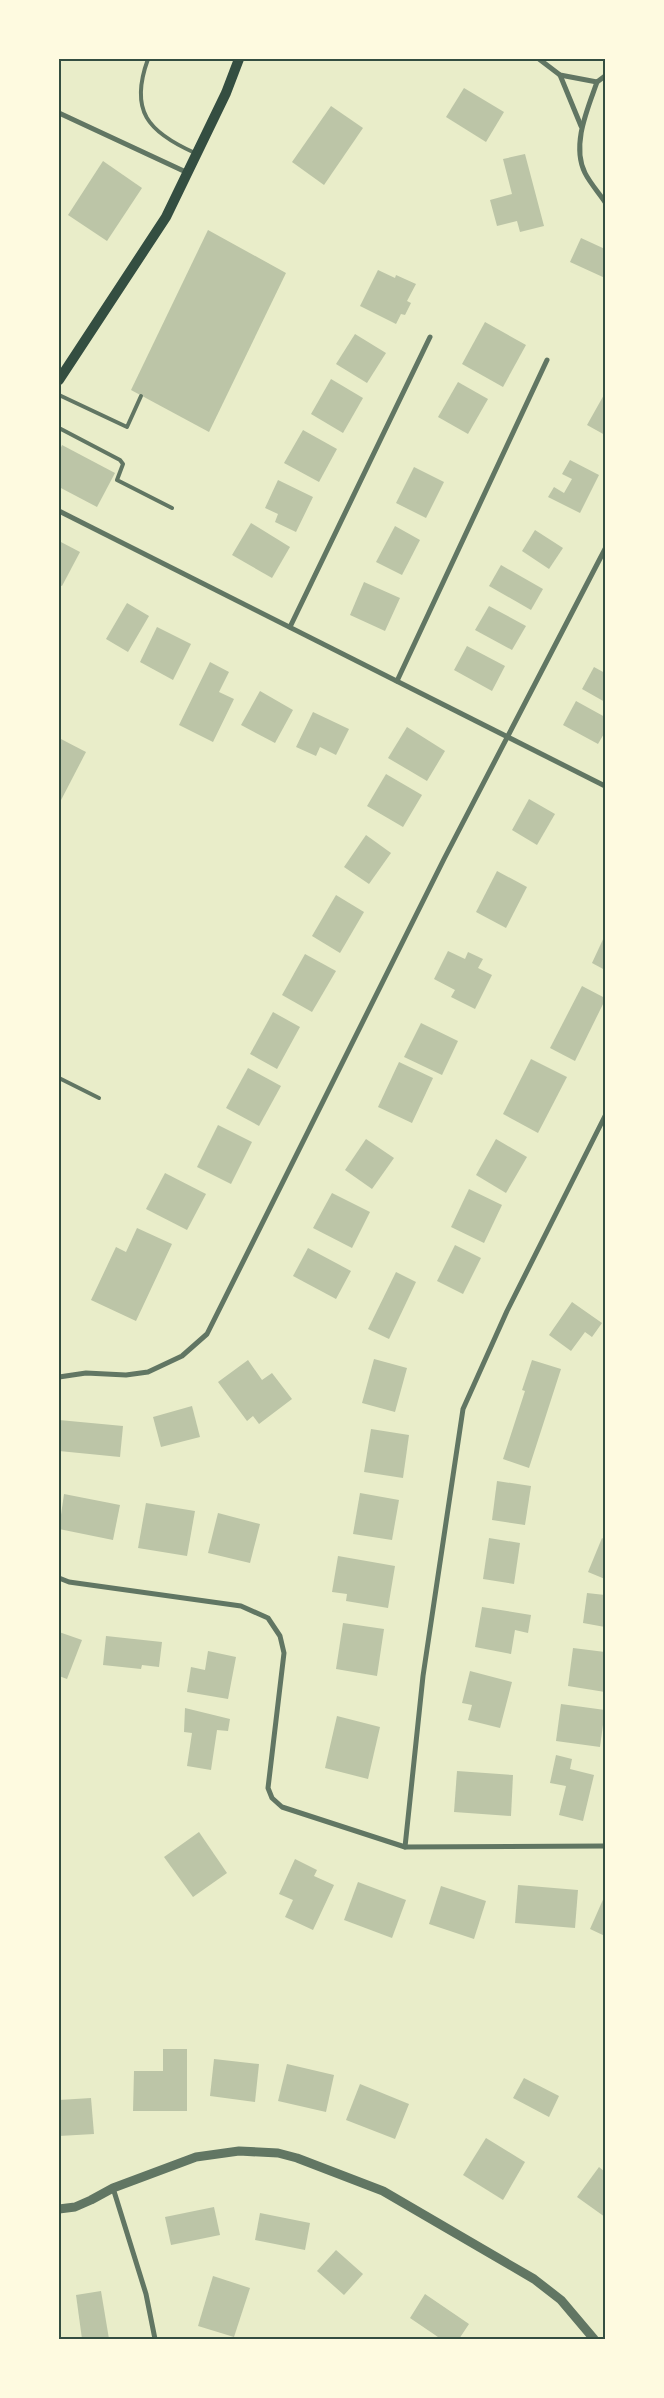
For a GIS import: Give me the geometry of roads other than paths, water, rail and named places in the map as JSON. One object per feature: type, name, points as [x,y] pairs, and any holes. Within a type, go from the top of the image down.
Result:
[{"type":"main road","points":[[59,380],[152,241],[188,174],[226,93],[239,59]]},
{"type":"street","points":[[540,59],[560,75],[597,82]]},
{"type":"street","points":[[560,75],[581,126]]},
{"type":"street","points":[[605,76],[597,82],[581,126],[581,158],[585,172],[605,202]]},
{"type":"street","points":[[59,113],[188,174]]},
{"type":"street","points":[[290,627],[430,336]]},
{"type":"street","points":[[397,681],[547,360]]},
{"type":"street","points":[[59,511],[605,786]]},
{"type":"street","points":[[59,1377],[86,1372],[126,1375],[148,1372],[182,1356],[207,1334],[444,859],[605,549]]},
{"type":"street","points":[[404,1847],[424,1676],[463,1409],[507,1311],[605,1116]]},
{"type":"street","points":[[59,1578],[69,1582],[242,1606],[268,1618],[280,1636],[284,1653],[268,1788],[272,1798],[282,1807],[404,1847],[605,1846]]},
{"type":"street","points":[[59,2209],[92,2200],[113,2188],[196,2158],[239,2151],[278,2153],[297,2158],[383,2191],[534,2279],[560,2300],[594,2339]]},
{"type":"street","points":[[113,2188],[146,2294],[156,2339]]},
{"type":"lane","points":[[148,59],[141,77],[142,111],[150,125],[174,144],[197,154]]},
{"type":"lane","points":[[59,395],[127,427],[141,396]]},
{"type":"lane","points":[[59,428],[120,460],[124,464],[117,480],[172,508]]},
{"type":"lane","points":[[59,1078],[99,1098]]}]
